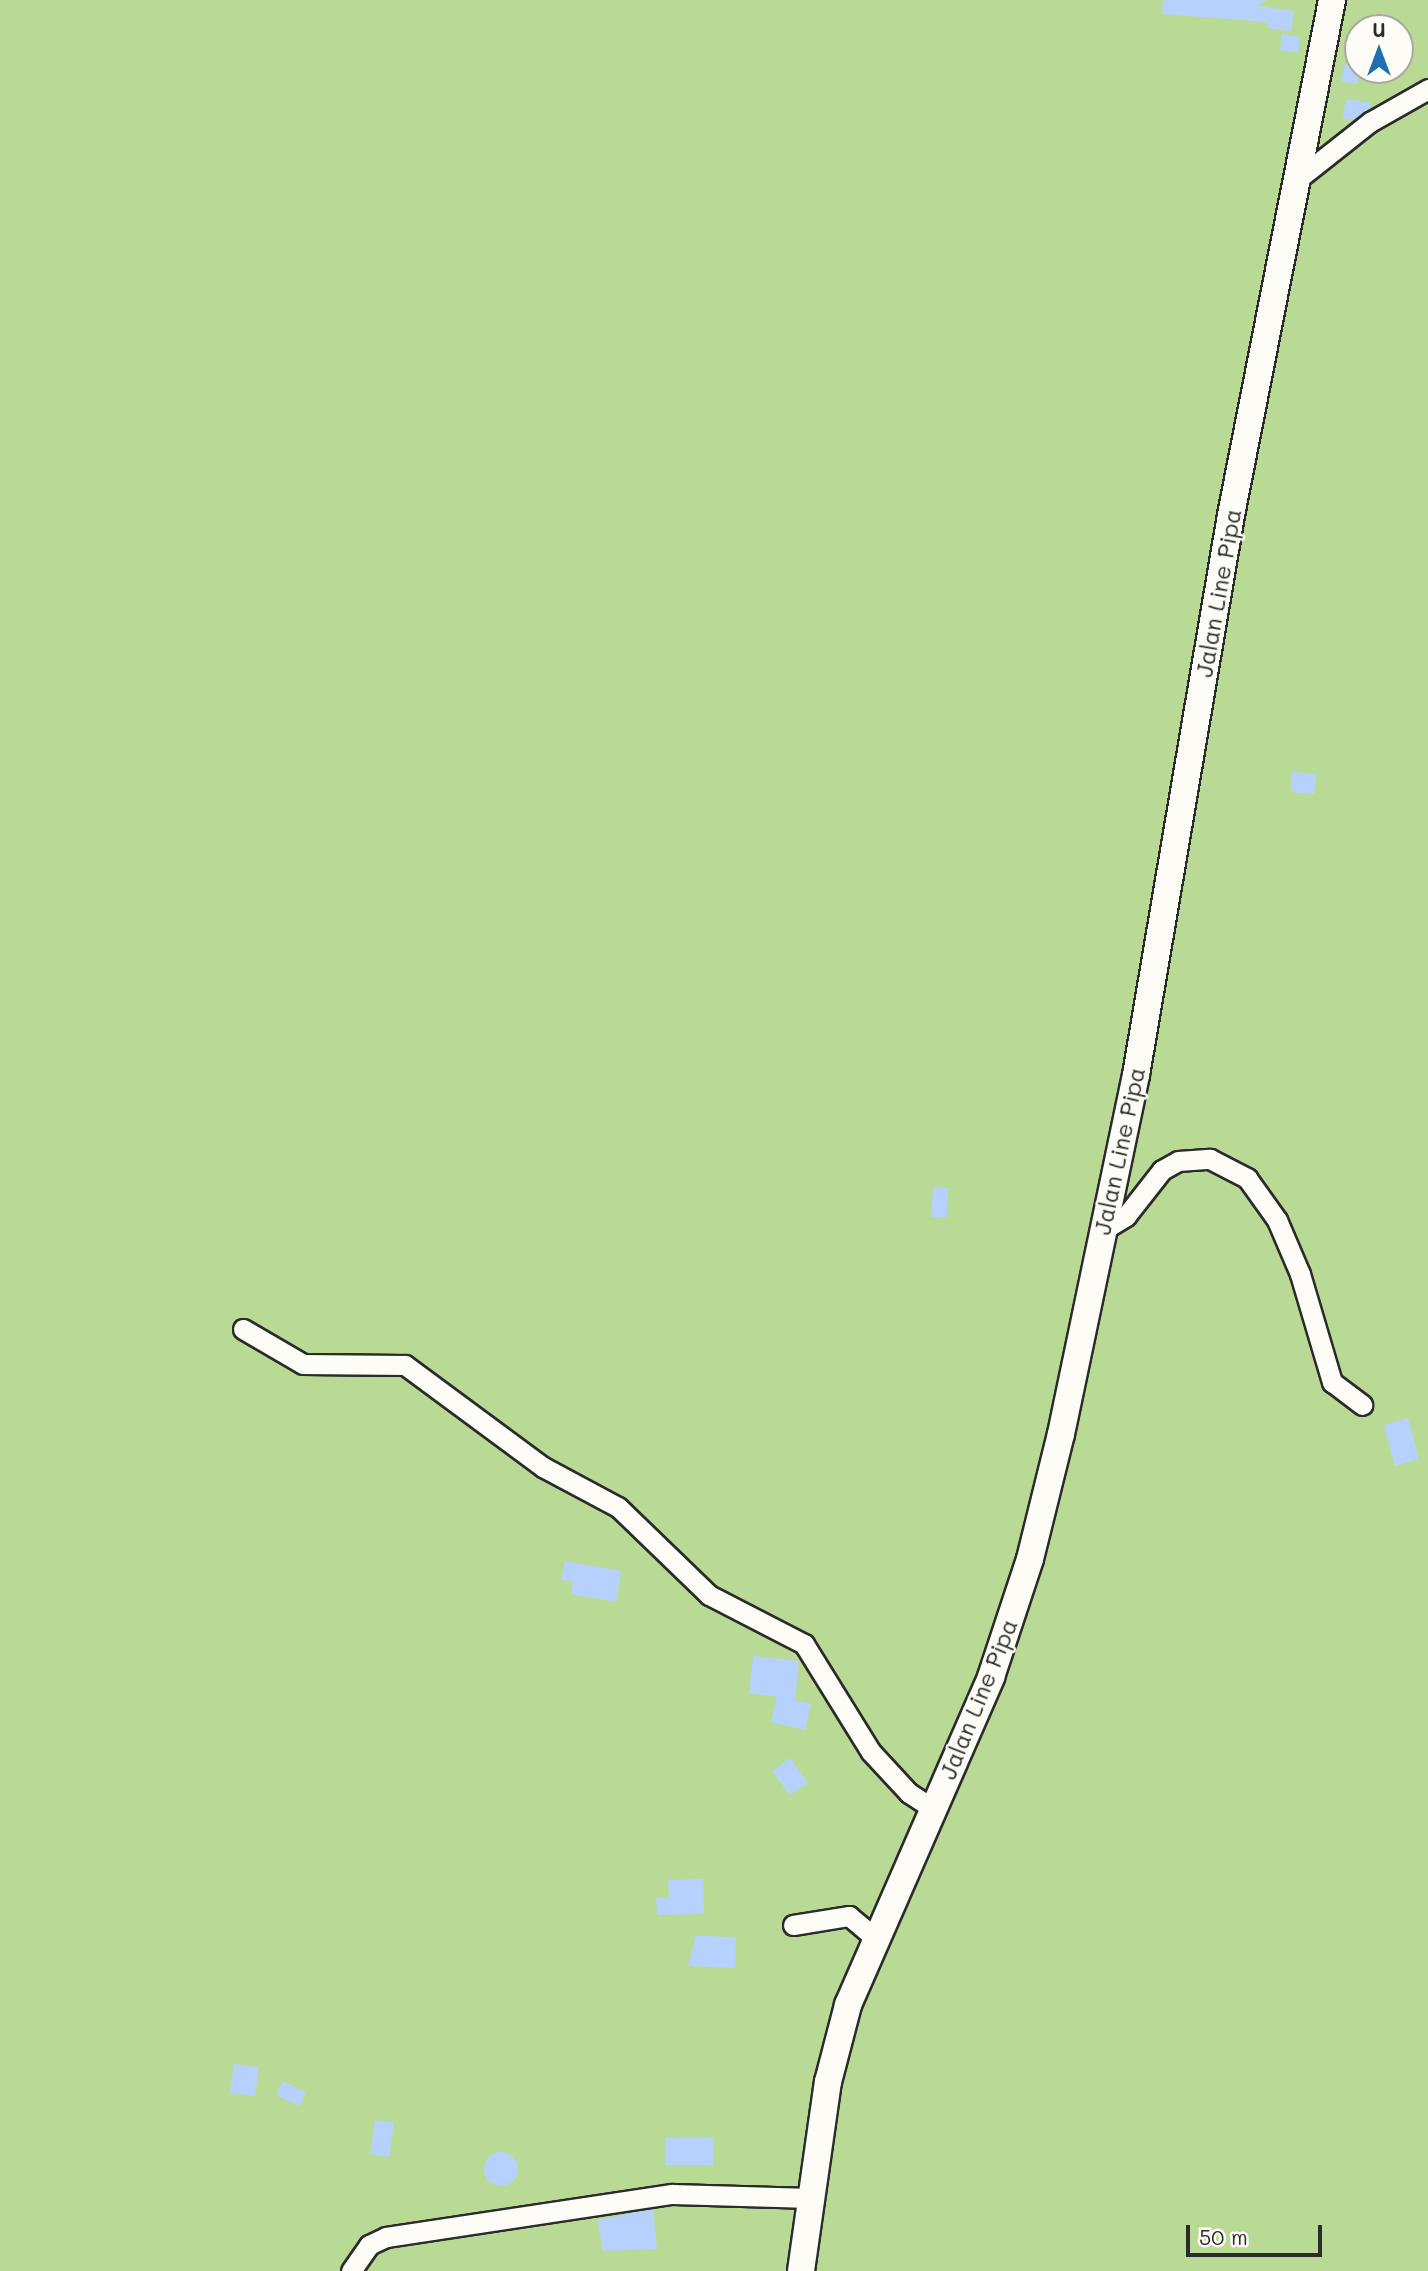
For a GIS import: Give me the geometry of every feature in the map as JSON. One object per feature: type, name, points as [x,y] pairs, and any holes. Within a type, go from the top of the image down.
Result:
[{"type":"main road","name":"Jalan Line Pipa","points":[[801,2271],[828,2082],[848,2005],[991,1677],[1030,1559],[1103,1230],[1293,182],[1332,0]]},
{"type":"street","points":[[1293,182],[1370,122],[1428,89]]},
{"type":"street","points":[[1103,1230],[1126,1216],[1162,1170],[1178,1161],[1210,1159],[1247,1178],[1277,1220],[1300,1274],[1332,1382],[1362,1405]]},
{"type":"street","points":[[243,1329],[303,1364],[405,1365],[544,1467],[618,1507],[709,1595],[804,1644],[871,1752],[909,1793],[932,1808]]},
{"type":"street","points":[[793,1925],[849,1916],[875,1938]]},
{"type":"street","points":[[351,2271],[369,2245],[386,2237],[673,2194],[811,2198]]},
{"type":"green space","points":[[0,0],[1428,0],[1428,2271],[0,2271]]},
{"type":"building","points":[[1163,0],[1266,0],[1258,6],[1294,11],[1291,31],[1267,28],[1268,22],[1162,14]]},
{"type":"building","points":[[1282,34],[1300,37],[1298,53],[1280,50]]},
{"type":"building","points":[[1346,99],[1371,103],[1370,108],[1353,120],[1343,118]]},
{"type":"building","points":[[1292,772],[1316,774],[1314,794],[1291,792]]},
{"type":"building","points":[[933,1187],[948,1188],[947,1217],[931,1217]]},
{"type":"building","points":[[1408,1418],[1419,1459],[1395,1466],[1384,1425]]},
{"type":"building","points":[[565,1561],[621,1571],[616,1602],[571,1594],[573,1581],[561,1580]]},
{"type":"building","points":[[753,1656],[799,1661],[795,1700],[811,1704],[805,1730],[771,1722],[777,1697],[749,1693]]},
{"type":"building","points":[[790,1758],[808,1783],[790,1795],[772,1771]]},
{"type":"building","points":[[703,1879],[704,1914],[657,1915],[656,1898],[669,1897],[668,1880]]},
{"type":"building","points":[[696,1936],[736,1937],[735,1968],[688,1966]]},
{"type":"building","points":[[234,2064],[259,2067],[255,2096],[230,2093]]},
{"type":"building","points":[[283,2081],[306,2093],[300,2106],[276,2095]]},
{"type":"building","points":[[375,2120],[394,2123],[389,2157],[370,2154]]},
{"type":"building","points":[[665,2138],[713,2138],[713,2165],[665,2165]]},
{"type":"building","points":[[501,2152],[513,2157],[518,2169],[513,2181],[501,2186],[489,2181],[484,2169],[489,2157]]},
{"type":"building","points":[[653,2209],[657,2249],[603,2251],[598,2220]]}]
